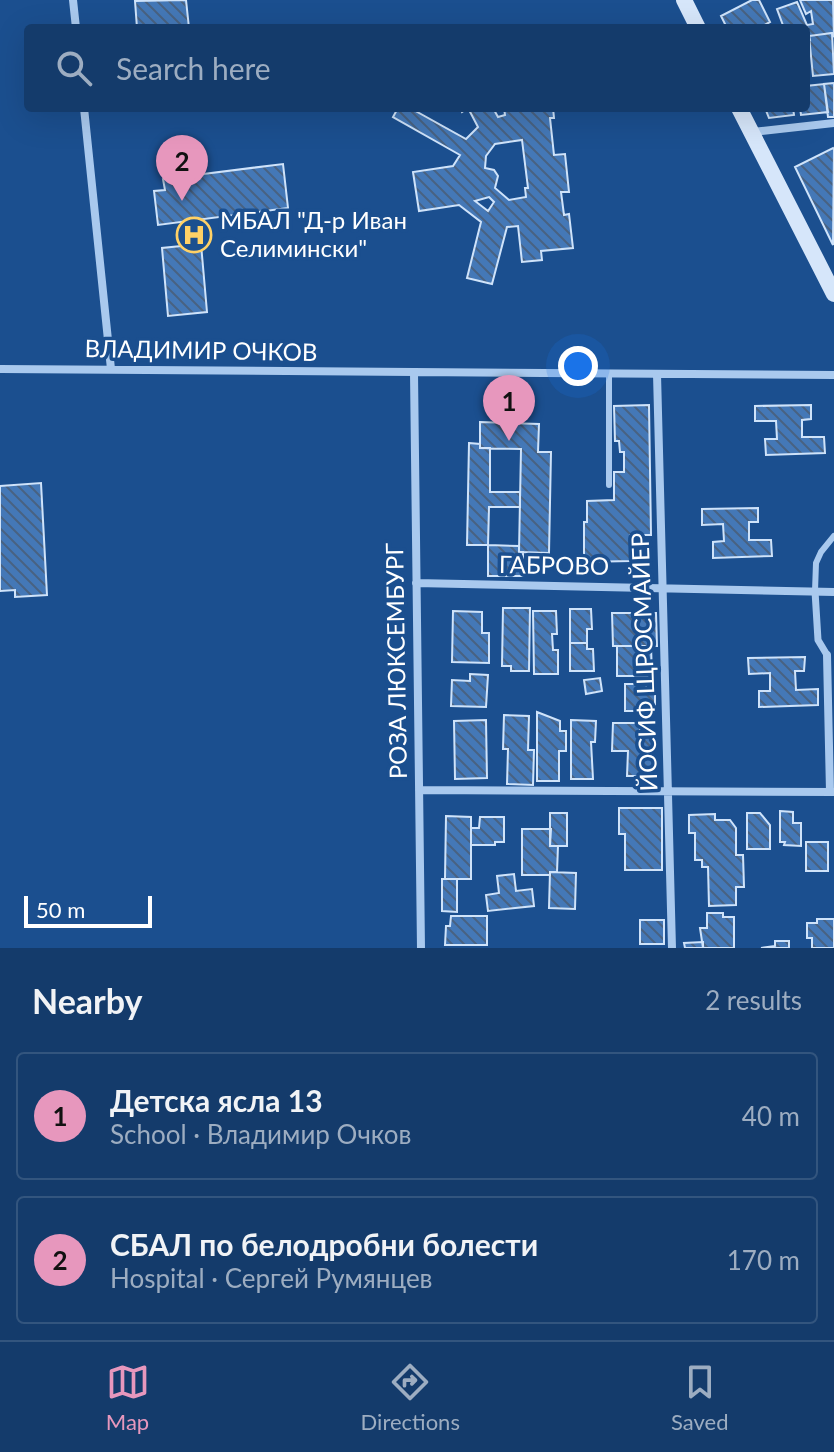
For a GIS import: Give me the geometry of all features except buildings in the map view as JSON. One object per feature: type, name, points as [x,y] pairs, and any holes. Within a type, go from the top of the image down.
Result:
[{"type":"main road","points":[[684,0],[696,24]]},
{"type":"main road","points":[[741,112],[834,294]]},
{"type":"street","points":[[73,0],[76,24]]},
{"type":"street","points":[[84,112],[111,369]]},
{"type":"street","points":[[752,132],[834,123]]},
{"type":"street","name":"ВЛАДИМИР ОЧКОВ","points":[[0,369],[834,375]]},
{"type":"street","name":"РОЗА ЛЮКСЕМБУРГ","points":[[414,373],[421,948]]},
{"type":"street","name":"ЙОСИФ ЩРОСМАЙЕР","points":[[657,374],[672,948]]},
{"type":"street","name":"ГАБРОВО","points":[[416,583],[834,592]]},
{"type":"street","points":[[419,790],[832,792],[827,655],[818,640],[815,591]]},
{"type":"lane","points":[[609,374],[609,485]]},
{"type":"lane","points":[[815,591],[816,563],[834,536]]},
{"type":"place","name":"СБАЛ по белодробни болести","points":[[182,201]]},
{"type":"place","name":"МБАЛ \"Д-р Иван Селимински\"","points":[[194,235]]},
{"type":"place","name":"Детска ясла 13","points":[[509,441]]}]
